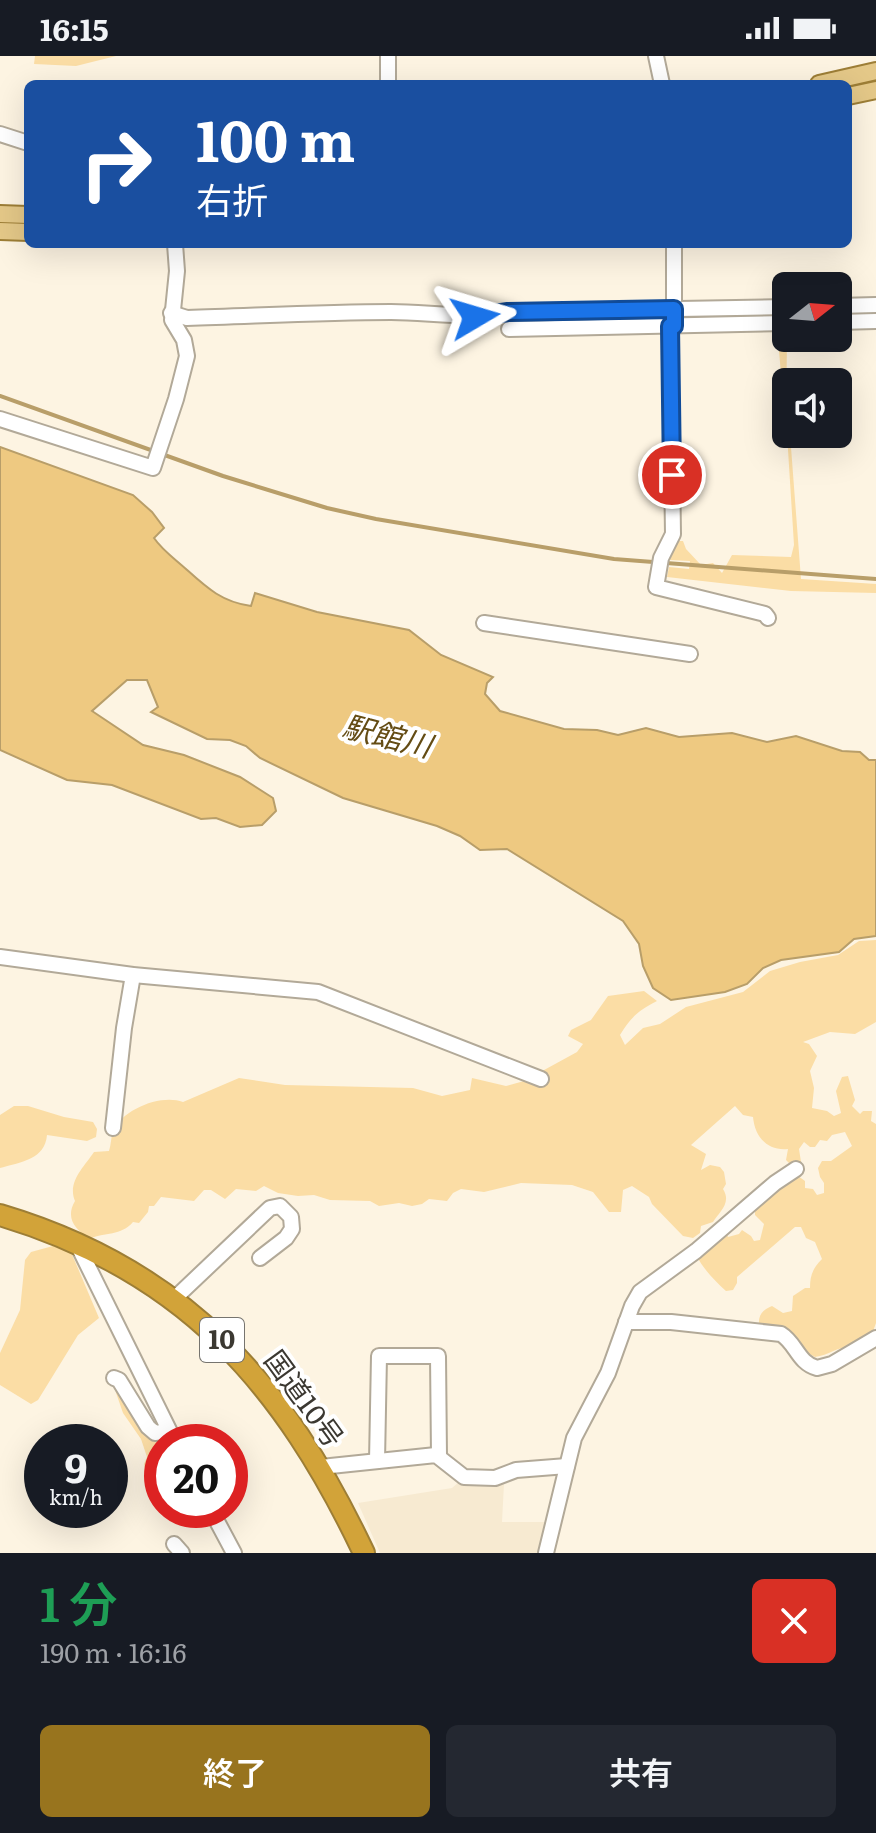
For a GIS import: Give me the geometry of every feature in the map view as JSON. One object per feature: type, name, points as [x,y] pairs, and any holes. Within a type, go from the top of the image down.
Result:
[{"type":"highway","name":"国道10号","points":[[0,1215],[77,1244],[139,1277],[213,1332],[253,1373],[283,1411],[321,1467],[364,1553]]},
{"type":"main road","points":[[837,80],[876,71]]},
{"type":"main road","points":[[852,95],[876,90]]},
{"type":"main road","points":[[0,214],[24,215]]},
{"type":"main road","points":[[0,231],[24,232]]},
{"type":"street","points":[[388,56],[388,80]]},
{"type":"street","points":[[656,56],[661,80]]},
{"type":"street","points":[[0,134],[24,142]]},
{"type":"street","points":[[0,419],[153,468],[187,356],[184,340],[172,323],[177,271],[175,248]]},
{"type":"street","points":[[674,248],[673,534],[661,558],[656,587],[765,614],[768,618]]},
{"type":"street","points":[[852,306],[876,305]]},
{"type":"street","points":[[171,313],[187,318],[399,312],[483,317],[508,312],[772,307]]},
{"type":"street","points":[[852,322],[876,321]]},
{"type":"street","points":[[509,329],[772,323]]},
{"type":"street","points":[[484,623],[690,654]]},
{"type":"street","points":[[0,957],[133,975],[318,992],[541,1079]]},
{"type":"street","points":[[113,1128],[133,975]]},
{"type":"street","points":[[546,1553],[574,1438],[608,1373],[640,1292],[696,1251],[775,1183],[796,1169]]},
{"type":"street","points":[[173,1300],[270,1208],[280,1206],[291,1217],[292,1229],[286,1238],[260,1258]]},
{"type":"street","points":[[77,1244],[166,1424]]},
{"type":"street","points":[[626,1322],[671,1322],[781,1334],[787,1337],[806,1363],[817,1368],[832,1364],[876,1338]]},
{"type":"street","points":[[377,1461],[379,1356],[438,1356],[439,1456]]},
{"type":"street","points":[[114,1378],[119,1380],[146,1424]]},
{"type":"street","points":[[321,1467],[439,1456],[464,1477],[491,1478],[516,1470],[567,1466]]},
{"type":"street","points":[[221,1528],[234,1553]]},
{"type":"shaded area","points":[[35,56],[116,56],[76,66],[34,64]]},
{"type":"shaded area","points":[[779,352],[787,352],[787,368],[781,368]]},
{"type":"shaded area","points":[[788,448],[791,448],[801,579],[876,584],[876,593],[791,591],[667,577],[669,567],[689,569],[690,561],[670,560],[677,541],[683,541],[701,565],[713,563],[722,573],[732,555],[791,557],[794,545]]},
{"type":"shaded area","points":[[876,940],[876,1022],[855,1034],[830,1032],[803,1042],[809,1044],[817,1056],[810,1071],[814,1088],[812,1108],[834,1116],[841,1113],[836,1091],[842,1077],[848,1076],[855,1100],[852,1106],[860,1114],[872,1111],[871,1121],[876,1124],[876,1323],[872,1334],[857,1347],[846,1347],[815,1357],[759,1326],[760,1316],[766,1309],[772,1306],[783,1313],[792,1311],[793,1296],[810,1288],[813,1272],[822,1259],[815,1242],[806,1238],[801,1227],[795,1227],[737,1277],[733,1290],[726,1291],[696,1255],[725,1228],[728,1237],[742,1230],[754,1241],[760,1240],[764,1224],[755,1215],[755,1208],[784,1179],[798,1176],[805,1181],[805,1188],[813,1189],[817,1195],[824,1193],[818,1168],[822,1161],[831,1161],[852,1146],[845,1132],[832,1135],[827,1141],[820,1140],[815,1147],[804,1142],[799,1149],[801,1162],[792,1166],[786,1160],[788,1149],[774,1148],[763,1141],[756,1131],[753,1117],[743,1115],[735,1106],[691,1145],[706,1154],[701,1170],[710,1165],[720,1167],[726,1184],[723,1189],[726,1199],[724,1207],[713,1222],[701,1226],[700,1233],[693,1238],[683,1236],[649,1197],[632,1186],[623,1190],[621,1212],[609,1212],[593,1192],[572,1185],[521,1183],[484,1192],[461,1189],[447,1201],[429,1199],[412,1206],[399,1203],[379,1206],[370,1201],[298,1196],[278,1193],[264,1186],[256,1191],[236,1189],[225,1199],[211,1190],[204,1190],[194,1201],[161,1197],[154,1206],[149,1206],[139,1223],[133,1222],[118,1232],[89,1239],[71,1218],[75,1201],[73,1187],[78,1175],[94,1152],[109,1151],[118,1123],[144,1105],[164,1100],[183,1102],[239,1078],[285,1085],[413,1088],[442,1096],[470,1090],[472,1078],[506,1086],[524,1081],[577,1052],[583,1044],[568,1036],[571,1030],[591,1020],[608,996],[644,991],[657,1001],[640,1011],[627,1024],[620,1035],[625,1045],[643,1028],[660,1024],[686,1007],[743,992],[770,971],[838,955],[859,941]]},
{"type":"shaded area","points":[[14,1106],[28,1106],[93,1122],[97,1129],[96,1137],[87,1141],[47,1135],[37,1154],[0,1168],[0,1115]]},
{"type":"shaded area","points":[[53,1246],[71,1252],[99,1318],[78,1335],[38,1400],[31,1404],[0,1385],[0,1353],[20,1310],[25,1260],[31,1252]]},
{"type":"shaded area","points":[[113,1384],[144,1427],[144,1448],[141,1439],[123,1413]]},
{"type":"shaded area","points":[[460,1481],[504,1484],[502,1522],[548,1522],[540,1553],[380,1553],[358,1503],[452,1488]]},
{"type":"water","name":"駅館川","points":[[0,447],[133,495],[164,528],[154,538],[161,547],[223,598],[251,606],[255,593],[317,612],[409,630],[441,655],[493,677],[487,683],[485,694],[500,711],[564,729],[597,730],[618,735],[646,728],[679,737],[732,733],[767,742],[796,736],[842,751],[860,752],[869,760],[876,760],[876,936],[854,939],[839,952],[781,960],[763,968],[747,984],[725,992],[671,1000],[653,988],[643,966],[639,944],[623,921],[507,849],[480,850],[460,836],[437,826],[343,798],[260,758],[246,746],[230,740],[207,739],[151,712],[158,707],[147,680],[127,680],[92,711],[143,745],[184,755],[240,777],[273,798],[276,811],[262,825],[240,827],[216,818],[201,819],[112,785],[67,780],[0,750]]},
{"type":"waterway","points":[[0,396],[223,476],[327,508],[376,519],[614,559],[876,579]]},
{"type":"route","points":[[475,317],[508,312],[674,309],[674,326],[670,326],[672,475]]}]
